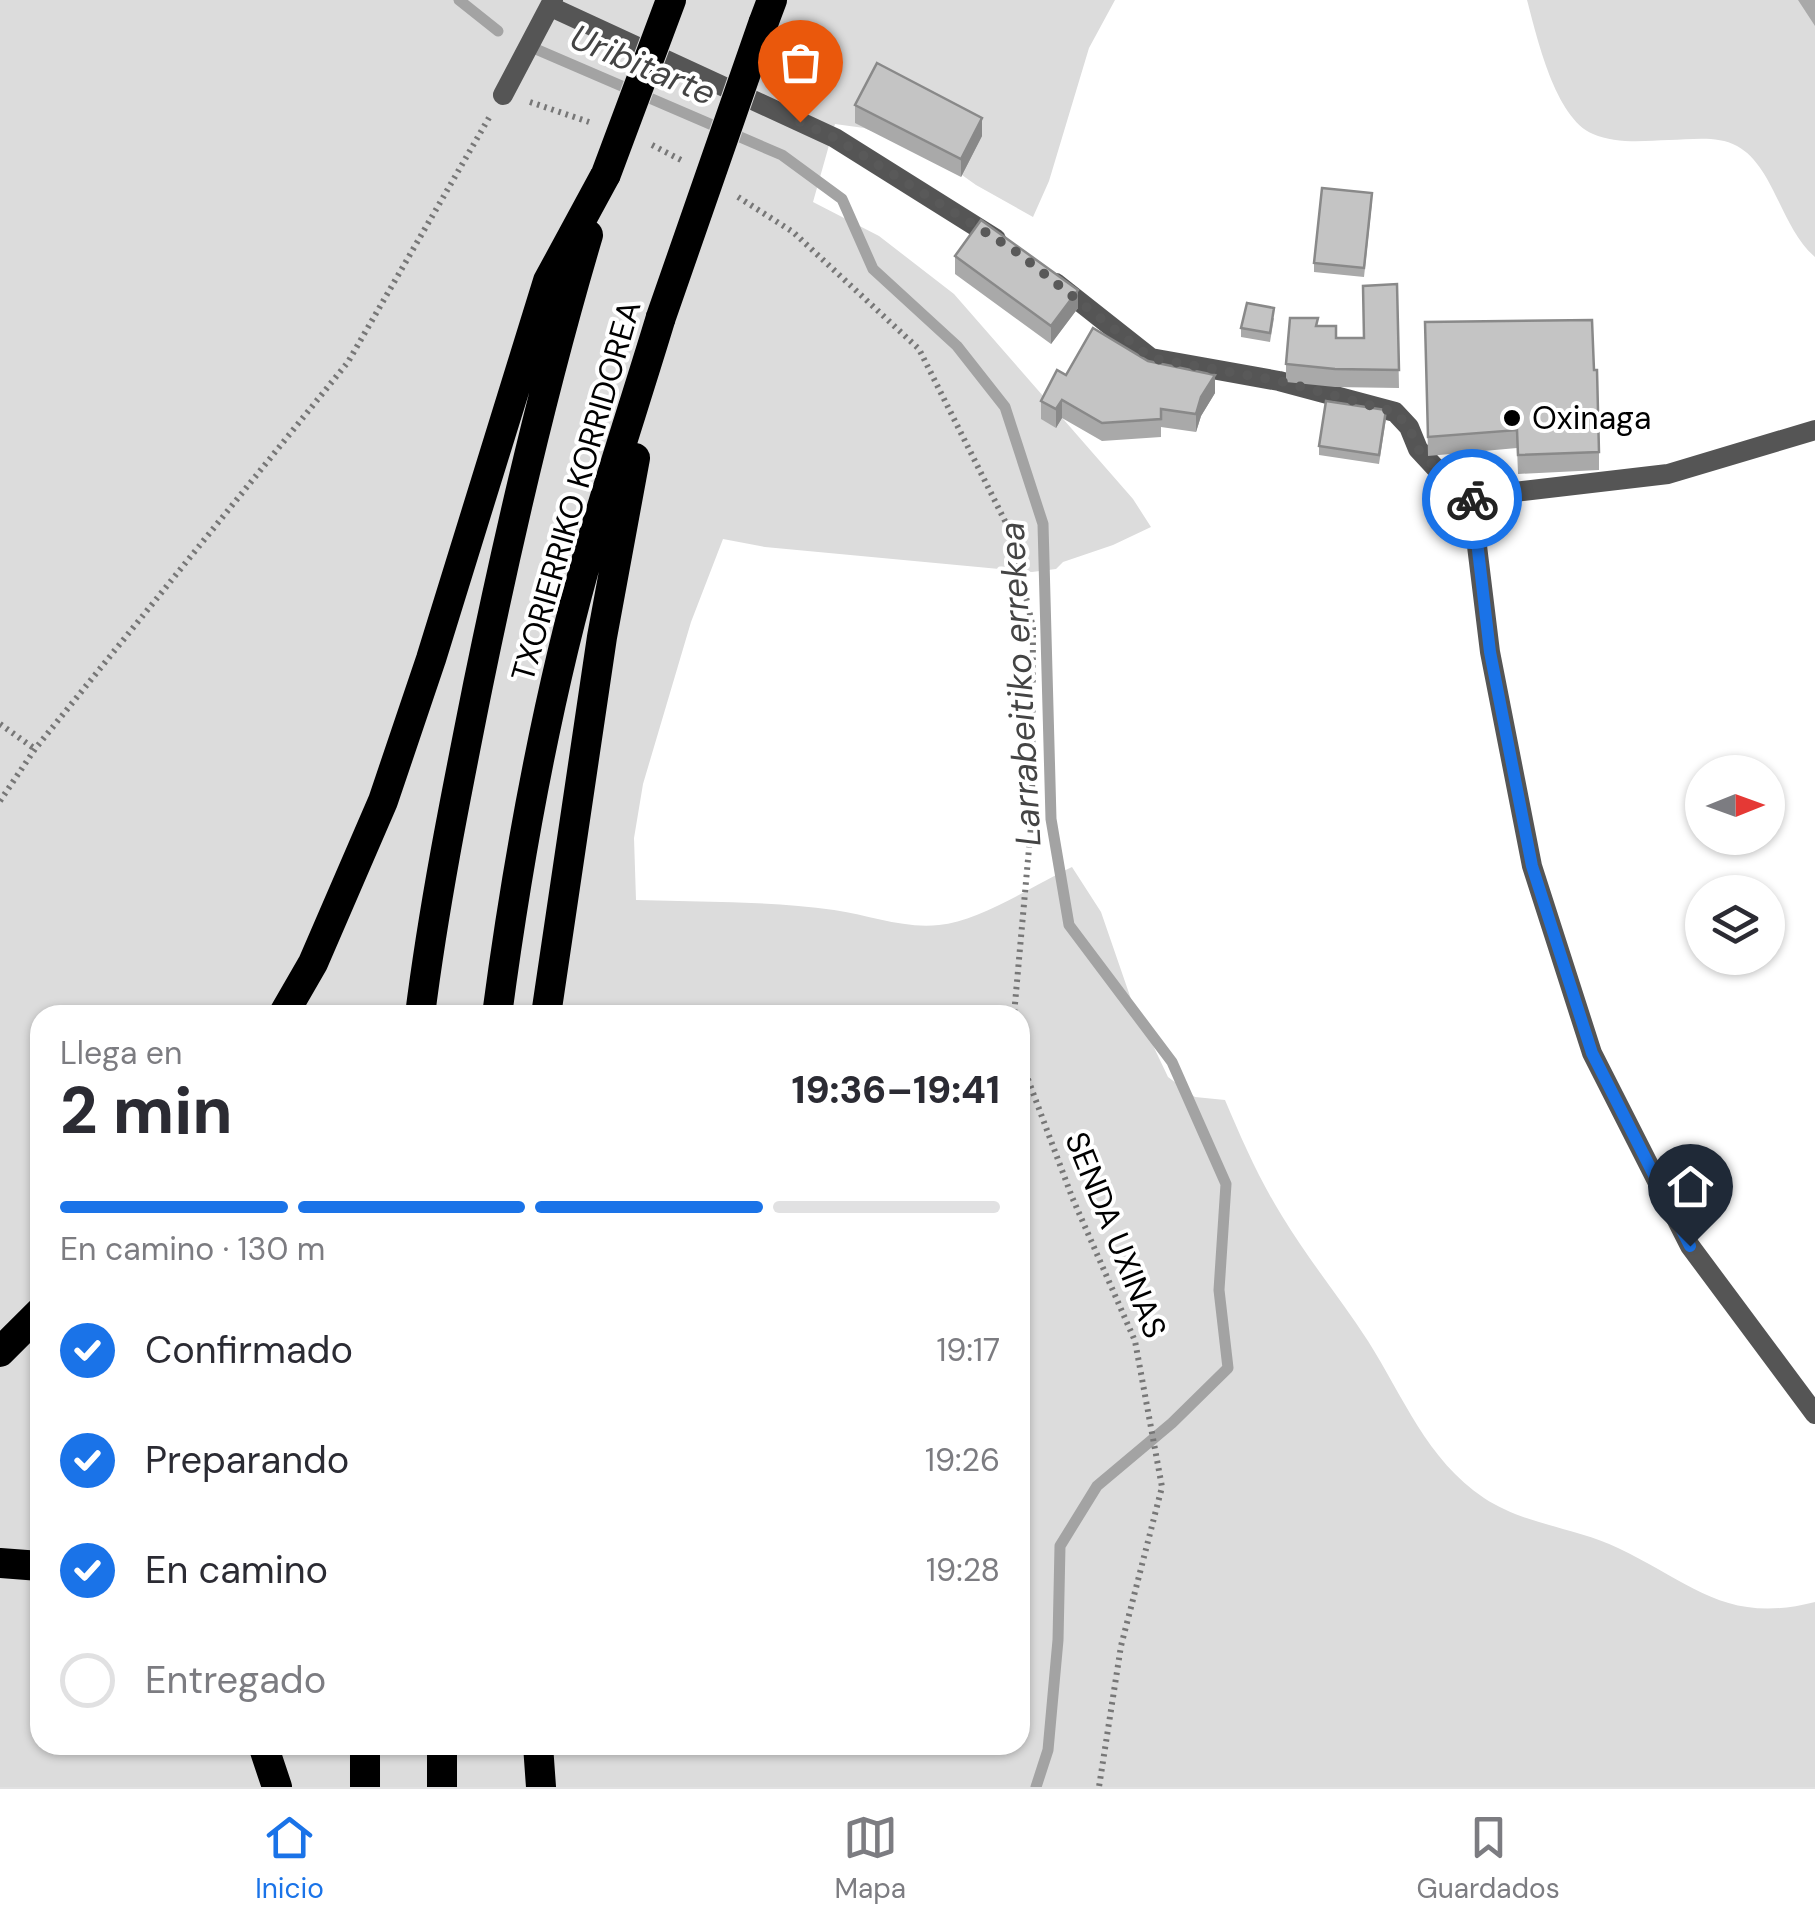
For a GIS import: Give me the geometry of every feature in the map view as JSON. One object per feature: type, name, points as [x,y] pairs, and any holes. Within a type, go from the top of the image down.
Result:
[{"type":"highway","name":"TXORIERRIKO KORRIDOREA","points":[[422,1005],[460,778],[535,426],[560,283],[606,174],[671,0]]},
{"type":"highway","name":"TXORIERRIKO KORRIDOREA","points":[[499,1005],[553,698],[590,546],[661,317],[768,12]]},
{"type":"highway","points":[[289,1005],[313,963],[382,801],[560,283]]},
{"type":"highway","points":[[547,1005],[602,637],[661,317]]},
{"type":"highway","points":[[0,1352],[30,1322]]},
{"type":"highway","points":[[0,1563],[30,1565]]},
{"type":"highway","points":[[267,1755],[277,1787]]},
{"type":"highway","points":[[364,1787],[365,1755]]},
{"type":"highway","points":[[442,1755],[442,1787]]},
{"type":"highway","points":[[538,1755],[540,1787]]},
{"type":"street","points":[[502,94],[552,3],[835,138],[1014,250]]},
{"type":"street","points":[[1044,274],[1151,358],[1280,381],[1395,412],[1409,427],[1418,449],[1443,476],[1472,496],[1668,474],[1815,430]]},
{"type":"street","points":[[1472,496],[1490,652],[1532,866],[1592,1053],[1690,1246],[1815,1414]]},
{"type":"path","points":[[0,801],[35,749],[348,362],[502,94],[596,125]]},
{"type":"path","points":[[647,144],[696,170]]},
{"type":"path","points":[[728,191],[792,232],[919,349],[1012,535],[1034,628],[1032,815],[1015,1005]]},
{"type":"path","points":[[0,724],[35,749]]},
{"type":"path","name":"SENDA UXINAS","points":[[1030,1085],[1072,1197],[1135,1341],[1162,1487],[1121,1646],[1098,1787]]},
{"type":"shaded area","points":[[0,0],[1115,0],[1089,48],[1049,181],[1033,217],[976,185],[934,155],[864,128],[835,124],[813,202],[879,236],[954,294],[1133,499],[1151,527],[1063,562],[1056,569],[1032,572],[765,547],[723,539],[691,622],[643,784],[634,838],[636,900],[785,905],[913,925],[939,925],[989,910],[1072,867],[1101,912],[1131,999],[1168,1077],[1195,1097],[1225,1100],[1258,1174],[1282,1216],[1368,1341],[1431,1446],[1464,1483],[1500,1507],[1618,1548],[1711,1597],[1757,1608],[1815,1602],[1815,1787],[0,1787]]},
{"type":"shaded area","points":[[1527,0],[1815,0],[1815,257],[1803,245],[1760,168],[1737,146],[1712,139],[1621,141],[1593,134],[1580,125],[1558,94]]},
{"type":"building","points":[[877,63],[982,118],[961,159],[855,105]]},
{"type":"building","points":[[1322,188],[1372,193],[1364,268],[1314,263]]},
{"type":"building","points":[[981,220],[1078,290],[1051,326],[955,256]]},
{"type":"building","points":[[1397,284],[1399,370],[1286,364],[1290,318],[1318,318],[1316,326],[1336,326],[1336,338],[1364,338],[1363,286]]},
{"type":"building","points":[[1247,303],[1274,308],[1270,333],[1241,328]]},
{"type":"building","name":"Oxinaga","points":[[1592,320],[1599,452],[1518,455],[1517,430],[1428,437],[1425,322]]},
{"type":"building","points":[[1093,328],[1148,361],[1215,375],[1196,414],[1161,409],[1161,419],[1102,423],[1062,400],[1056,409],[1041,401],[1057,370],[1066,375]]},
{"type":"building","points":[[1326,401],[1386,410],[1379,455],[1319,446]]},
{"type":"waterway","name":"Uribitarte","points":[[459,0],[498,31]]},
{"type":"waterway","name":"Larrabeitiko errekea","points":[[538,50],[782,155],[842,199],[873,269],[957,346],[1005,407],[1043,524],[1051,819],[1069,925],[1172,1062],[1226,1184],[1219,1290],[1228,1368],[1172,1423],[1097,1486],[1060,1546],[1058,1640],[1048,1750],[1036,1787]]},
{"type":"way so far","points":[[800,122],[835,138],[1014,250],[1151,358],[1280,381],[1395,412],[1409,427],[1418,449],[1472,499]]},
{"type":"place","name":"Oxinaga","points":[[1512,418]]},
{"type":"route","points":[[1472,499],[1490,652],[1532,866],[1592,1053],[1690,1246]]}]
